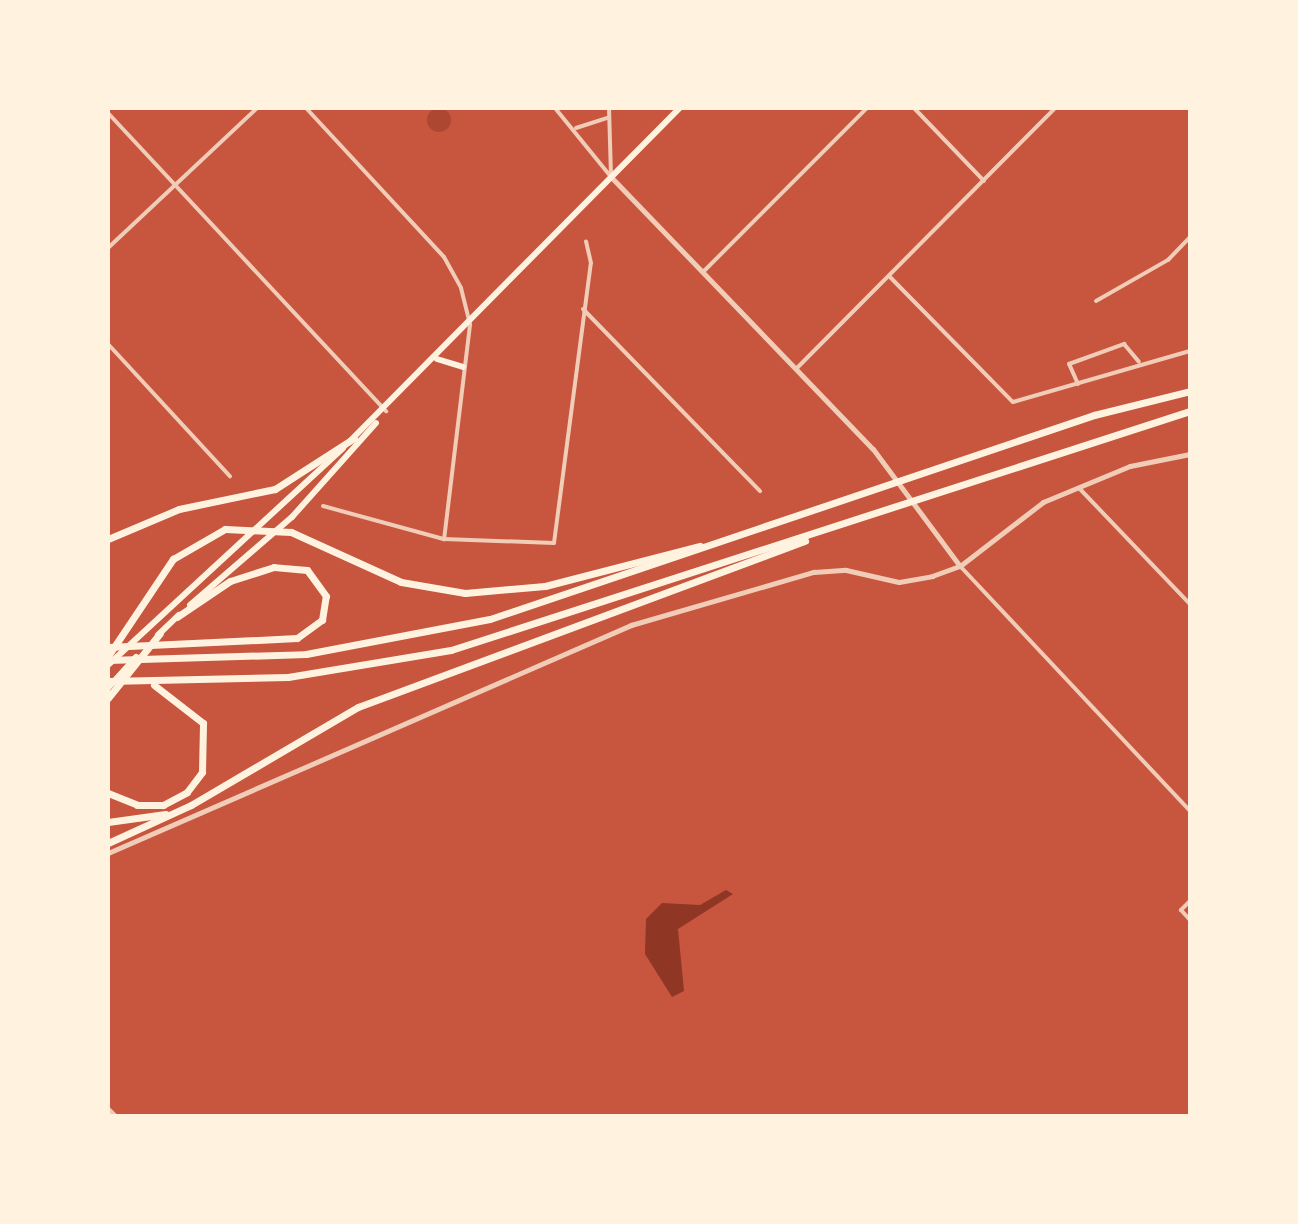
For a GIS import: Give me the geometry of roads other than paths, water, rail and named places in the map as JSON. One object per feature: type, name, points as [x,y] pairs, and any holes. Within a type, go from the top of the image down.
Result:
[{"type":"highway","points":[[108,660],[150,662],[306,654],[423,635],[555,601],[1094,415],[1190,391]]},
{"type":"highway","points":[[108,681],[152,685],[288,677],[451,650],[567,618],[889,506],[1190,411]]},
{"type":"highway","points":[[108,539],[179,509],[275,489],[354,438]]},
{"type":"highway","points":[[108,843],[191,805],[358,707],[889,506]]},
{"type":"highway","points":[[108,660],[173,559],[225,529],[304,536],[401,582],[465,593],[545,586],[741,536]]},
{"type":"highway","points":[[108,647],[164,647],[297,638],[322,620],[326,596],[307,570],[274,567],[230,581],[177,617]]},
{"type":"highway","points":[[108,698],[160,633]]},
{"type":"highway","points":[[108,793],[137,805],[163,805],[187,792],[202,772],[203,723],[188,705],[152,685]]},
{"type":"highway","points":[[108,822],[191,805]]},
{"type":"main road","points":[[108,660],[386,411],[680,108]]},
{"type":"main road","points":[[437,359],[463,367]]},
{"type":"main road","points":[[108,688],[177,617],[292,517],[386,411]]},
{"type":"street","points":[[108,248],[257,108]]},
{"type":"street","points":[[306,108],[444,257],[470,325],[444,539]]},
{"type":"street","points":[[555,108],[612,178],[887,466],[926,513],[960,566],[1190,811]]},
{"type":"street","points":[[703,272],[867,108]]},
{"type":"street","points":[[914,108],[984,181]]},
{"type":"street","points":[[796,369],[1055,108]]},
{"type":"street","points":[[573,128],[599,126],[609,110]]},
{"type":"street","points":[[609,110],[612,178]]},
{"type":"street","points":[[108,113],[386,411]]},
{"type":"street","points":[[1096,301],[1168,260],[1190,237]]},
{"type":"street","points":[[323,506],[444,539],[554,543],[591,263],[586,242]]},
{"type":"street","points":[[890,277],[1005,392],[1023,404],[1139,362],[1190,351]]},
{"type":"street","points":[[583,309],[760,491]]},
{"type":"street","points":[[108,344],[230,476]]},
{"type":"street","points":[[1078,384],[1069,364],[1124,344],[1139,362]]},
{"type":"street","points":[[108,853],[532,664],[710,598],[829,570],[899,582],[960,566],[1024,511],[1078,486],[1190,454]]},
{"type":"street","points":[[1078,486],[1190,604]]},
{"type":"street","points":[[1190,901],[1181,910],[1190,920]]},
{"type":"street","points":[[108,1109],[115,1116]]}]
